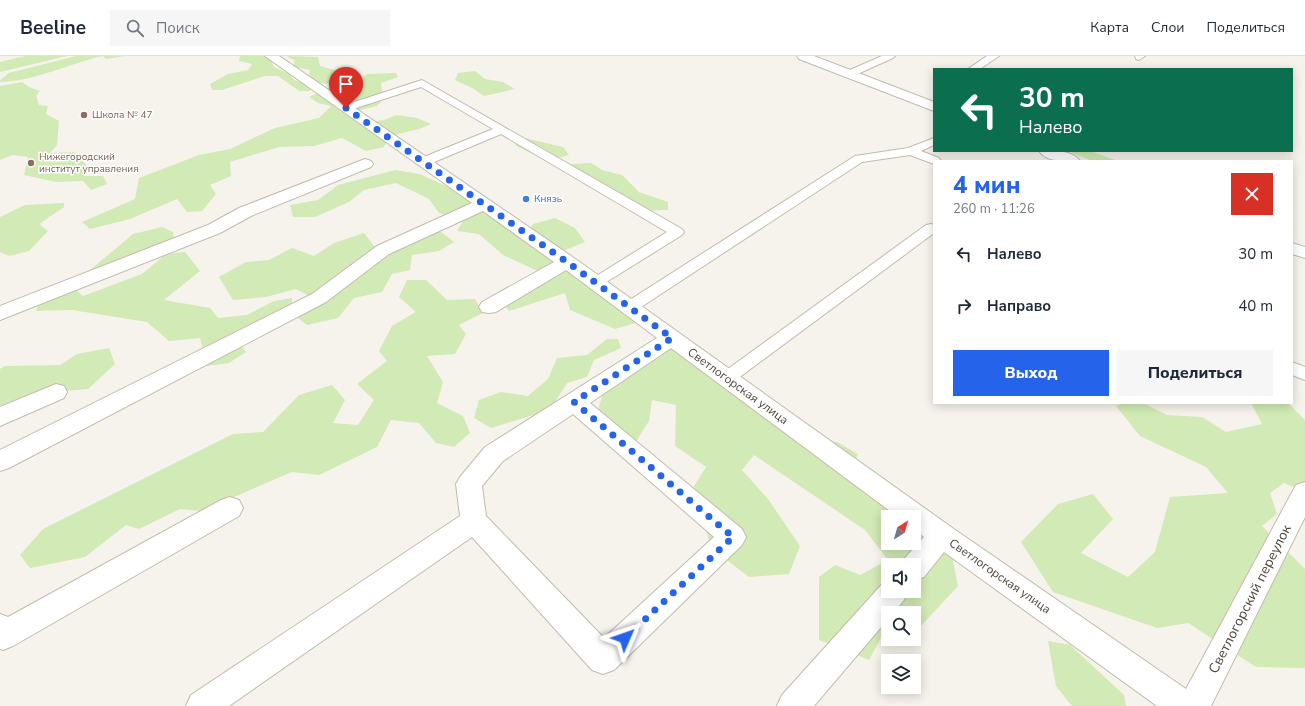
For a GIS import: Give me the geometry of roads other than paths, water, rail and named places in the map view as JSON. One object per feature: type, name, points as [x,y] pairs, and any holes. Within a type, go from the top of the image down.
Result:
[{"type":"street","name":"Светлогорская улица","points":[[271,56],[567,262],[942,535],[1183,706]]},
{"type":"street","points":[[803,56],[933,107]]},
{"type":"street","points":[[1050,152],[1070,160]]},
{"type":"street","points":[[0,313],[214,229],[245,212],[365,164]]},
{"type":"street","points":[[0,461],[319,298],[383,250],[484,204]]},
{"type":"street","points":[[1293,248],[1305,253]]},
{"type":"street","points":[[489,307],[567,262]]},
{"type":"street","points":[[574,402],[733,537],[603,659],[474,521],[468,484],[494,454],[672,338]]},
{"type":"street","points":[[0,417],[56,392]]},
{"type":"street","name":"Светлогорский переулок","points":[[1194,706],[1305,492]]},
{"type":"street","points":[[1,634],[230,508]]},
{"type":"street","points":[[202,706],[474,521]]},
{"type":"street","points":[[921,560],[942,535]]},
{"type":"street","points":[[793,706],[888,598]]},
{"type":"lane","points":[[850,74],[890,56]]},
{"type":"lane","points":[[975,68],[994,56]]},
{"type":"lane","points":[[346,108],[422,83],[677,232],[595,283]]},
{"type":"lane","points":[[422,162],[501,130]]},
{"type":"lane","points":[[630,307],[859,160],[912,151],[933,140]]},
{"type":"lane","points":[[912,151],[933,160]]},
{"type":"lane","points":[[727,378],[933,228]]},
{"type":"lane","points":[[1293,368],[1305,374]]},
{"type":"place","name":"Школа № 47","points":[[84,115]]},
{"type":"place","name":"Нижегородский институт управления","points":[[31,163]]},
{"type":"place","name":"Князь","points":[[526,199]]}]
